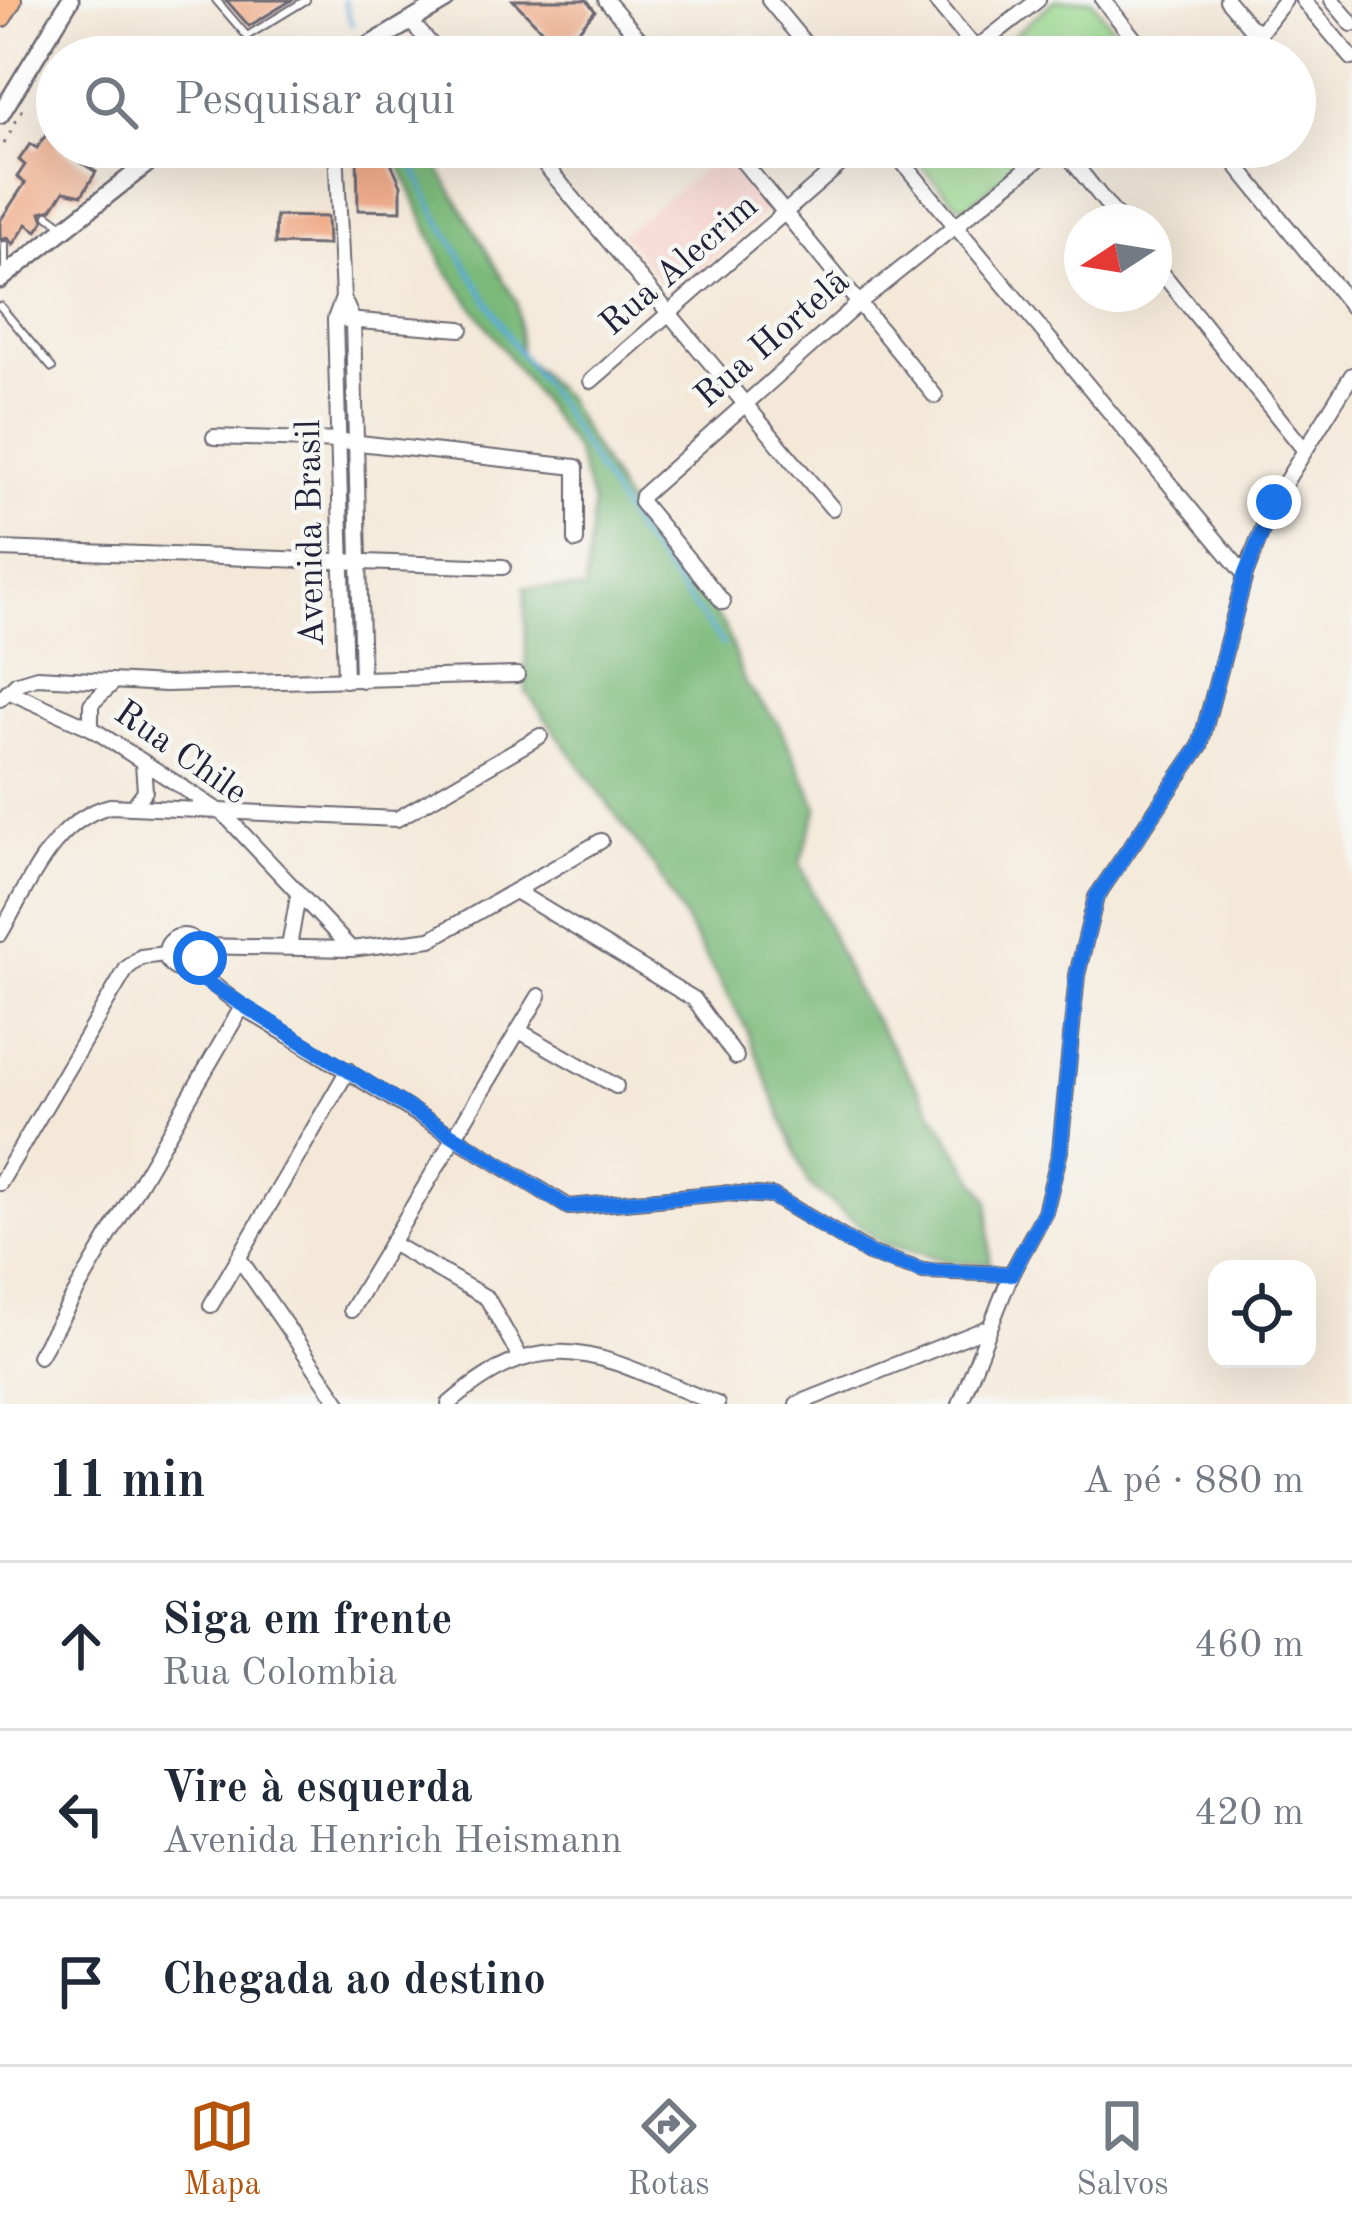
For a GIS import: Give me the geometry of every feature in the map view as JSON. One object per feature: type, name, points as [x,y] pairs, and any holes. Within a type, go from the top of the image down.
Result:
[{"type":"highway","points":[[0,15],[9,0]]},
{"type":"street","points":[[48,36],[70,0]]},
{"type":"street","points":[[388,36],[446,0]]},
{"type":"street","points":[[607,0],[637,36]]},
{"type":"street","points":[[769,0],[799,36]]},
{"type":"street","points":[[935,0],[959,36]]},
{"type":"street","points":[[991,36],[1038,0]]},
{"type":"street","points":[[1103,0],[1132,36]]},
{"type":"street","points":[[1227,0],[1249,26],[1261,32]]},
{"type":"street","points":[[1258,36],[1285,0]]},
{"type":"street","points":[[1303,0],[1352,58]]},
{"type":"street","points":[[1331,0],[1352,24]]},
{"type":"street","points":[[412,23],[423,36]]},
{"type":"street","points":[[0,115],[36,56]]},
{"type":"street","points":[[3,278],[142,168]]},
{"type":"street","name":"Avenida Brasil","points":[[4,695],[38,677],[112,683],[345,680],[350,561],[347,394],[353,321],[343,298],[337,168]]},
{"type":"street","points":[[547,168],[832,508]]},
{"type":"street","points":[[749,168],[935,396]]},
{"type":"street","name":"Rua Alecrim","points":[[591,381],[837,168]]},
{"type":"street","points":[[908,168],[1245,575]]},
{"type":"street","name":"Rua Hortelã","points":[[723,602],[640,502],[860,302],[1030,168]]},
{"type":"street","points":[[1075,168],[1106,204]]},
{"type":"street","points":[[1239,168],[1352,307]]},
{"type":"street","points":[[1172,285],[1303,448]]},
{"type":"street","name":"Avenida Brasil","points":[[343,298],[335,319],[347,394]]},
{"type":"street","points":[[335,319],[461,329]]},
{"type":"street","points":[[960,1404],[987,1328],[1045,1212],[1060,1151],[1077,975],[1096,897],[1200,746],[1245,575],[1274,502],[1303,448],[1352,376]]},
{"type":"street","points":[[214,437],[348,442],[575,467],[576,542]]},
{"type":"street","points":[[0,549],[503,567]]},
{"type":"street","name":"Avenida Brasil","points":[[350,561],[362,680]]},
{"type":"street","points":[[345,680],[517,675]]},
{"type":"street","points":[[91,728],[91,704],[112,683]]},
{"type":"street","name":"Rua Chile","points":[[4,695],[91,728],[225,814],[351,949]]},
{"type":"street","points":[[0,934],[70,823],[89,811],[133,807],[398,819],[541,736]]},
{"type":"street","points":[[133,807],[147,781],[143,762]]},
{"type":"street","points":[[0,1183],[6,1161],[128,968],[141,957],[165,954],[180,936],[198,946],[351,949],[431,939],[601,841]]},
{"type":"street","points":[[515,891],[694,999],[736,1057]]},
{"type":"street","points":[[289,947],[298,896]]},
{"type":"street","points":[[193,968],[198,946]]},
{"type":"street","points":[[165,954],[175,969],[193,968],[242,1006],[568,1207],[723,1193],[773,1196],[868,1253],[923,1271],[1011,1274]]},
{"type":"street","points":[[351,1310],[539,996]]},
{"type":"street","points":[[39,1356],[242,1006]]},
{"type":"street","points":[[521,1032],[616,1086]]},
{"type":"street","points":[[211,1305],[348,1070]]},
{"type":"street","points":[[391,1243],[487,1298],[520,1359]]},
{"type":"street","points":[[239,1258],[340,1404]]},
{"type":"street","points":[[797,1404],[987,1328]]},
{"type":"street","points":[[449,1404],[520,1359],[568,1349],[717,1404]]},
{"type":"lane","points":[[216,0],[247,36],[306,0]]},
{"type":"lane","points":[[48,215],[66,228]]},
{"type":"lane","points":[[3,278],[5,245]]},
{"type":"lane","points":[[0,306],[52,368]]},
{"type":"shaded area","points":[[704,168],[733,168],[767,211],[670,293],[622,234]]},
{"type":"green space","points":[[1055,0],[1092,0],[1119,36],[1013,36]]},
{"type":"green space","points":[[401,168],[438,168],[517,303],[521,355],[565,398],[632,514],[725,627],[745,684],[778,723],[818,807],[800,863],[855,989],[989,1201],[990,1263],[951,1262],[883,1244],[809,1185],[746,1028],[655,868],[526,692],[525,587],[585,590],[593,505],[576,451],[444,266]]},
{"type":"green space","points":[[924,168],[1014,168],[969,205],[959,206]]},
{"type":"building","points":[[226,0],[292,0],[249,26]]},
{"type":"building","points":[[513,0],[587,0],[595,11],[573,36],[548,36]]},
{"type":"building","points":[[30,144],[36,147],[36,168],[96,172],[82,195],[64,191],[52,209],[41,212],[44,221],[37,231],[27,224],[13,245],[8,238],[0,240],[0,221],[25,183],[17,177],[25,165],[19,160]]},
{"type":"building","points":[[357,168],[393,168],[401,185],[401,211],[358,210]]},
{"type":"building","points":[[276,216],[327,217],[328,245],[275,244]]},
{"type":"waterway","points":[[344,0],[352,25]]},
{"type":"waterway","points":[[415,168],[434,211],[512,342],[560,408],[636,533],[723,644]]},
{"type":"route","points":[[200,958],[193,968],[203,980],[568,1207],[723,1193],[773,1196],[868,1253],[923,1271],[1011,1274],[1045,1212],[1060,1151],[1077,975],[1096,897],[1188,770],[1200,746],[1245,575],[1274,502]]}]
